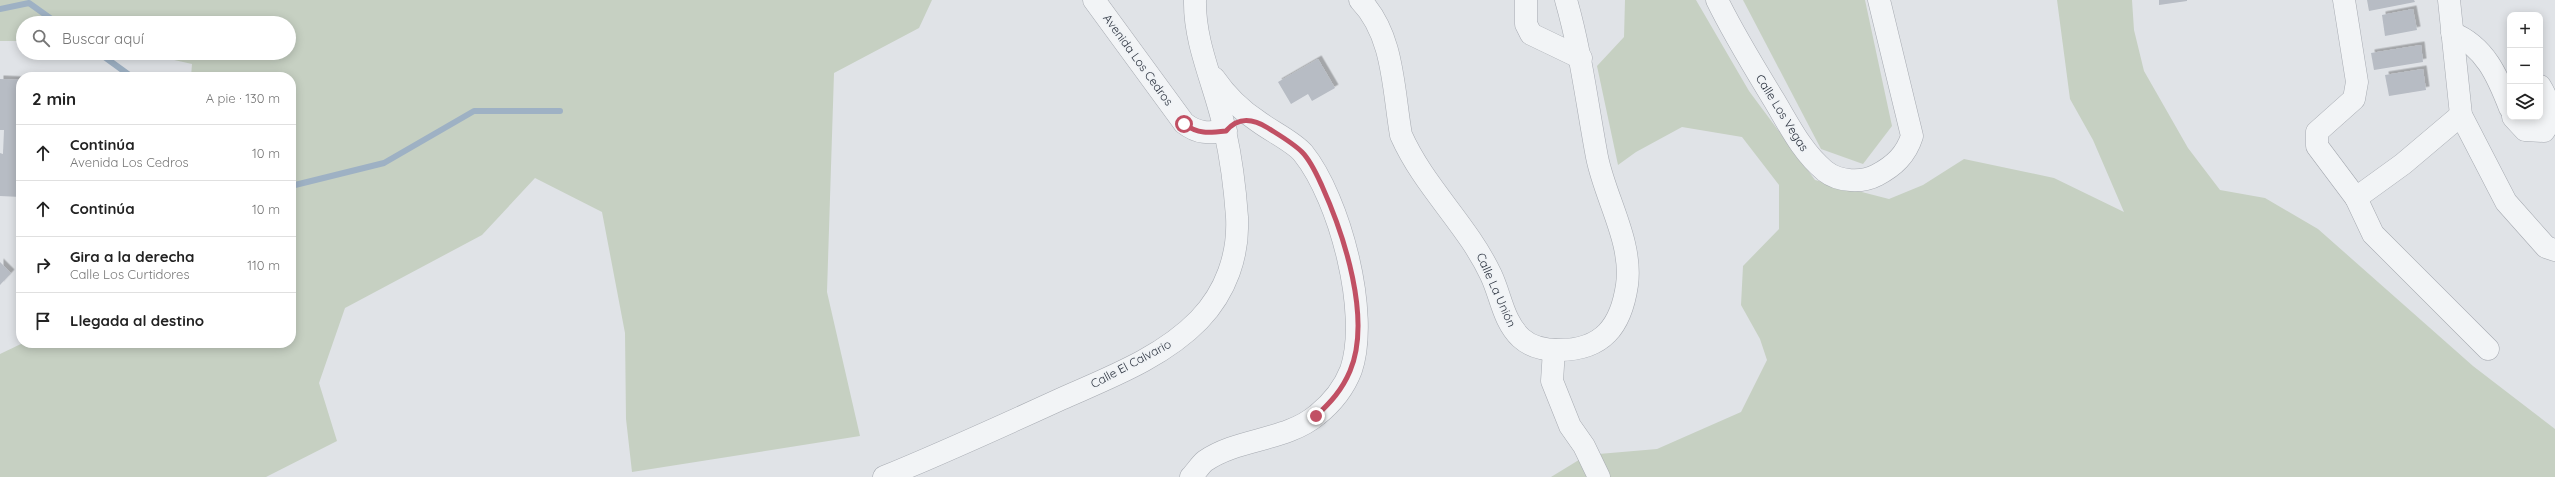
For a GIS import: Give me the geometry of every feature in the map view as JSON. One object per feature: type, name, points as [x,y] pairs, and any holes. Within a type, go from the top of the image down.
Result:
[{"type":"street","name":"Avenida Los Cedros","points":[[1094,0],[1184,124],[1194,131],[1204,134],[1226,131]]},
{"type":"street","points":[[1192,477],[1205,461],[1232,449],[1292,428],[1316,416],[1338,395],[1351,370],[1357,340],[1357,316],[1354,287],[1344,245],[1330,205],[1303,152],[1258,122],[1219,86],[1209,71],[1196,28],[1195,0]]},
{"type":"street","name":"Calle La Unión","points":[[1360,0],[1372,12],[1384,35],[1401,135],[1414,160],[1470,236],[1492,276],[1507,319],[1515,332],[1523,340],[1538,349],[1554,350],[1588,347],[1612,329],[1619,315],[1627,283],[1622,240],[1597,158],[1581,58],[1566,0]]},
{"type":"street","points":[[1526,0],[1526,24],[1531,34],[1581,58]]},
{"type":"street","name":"Calle Los Vegas","points":[[1717,0],[1732,30],[1806,152],[1826,172],[1843,180],[1870,179],[1889,169],[1903,156],[1912,136],[1879,0]]},
{"type":"street","points":[[2344,0],[2357,82],[2356,92],[2354,99],[2317,132],[2315,140],[2317,146],[2356,198],[2373,234],[2488,349]]},
{"type":"street","points":[[2449,0],[2461,114],[2506,202],[2546,247],[2555,250]]},
{"type":"street","points":[[2452,33],[2464,38],[2481,51],[2499,80],[2507,100]]},
{"type":"street","name":"Calle El Calvario","points":[[884,477],[1122,372],[1169,344],[1199,320],[1227,277],[1234,260],[1237,243],[1236,216],[1226,131],[1209,71]]},
{"type":"street","points":[[2517,120],[2525,130],[2544,131],[2551,124],[2552,112],[2543,92]]},
{"type":"street","points":[[2356,198],[2402,164],[2461,114]]},
{"type":"street","points":[[1226,131],[1232,124],[1244,120],[1258,122]]},
{"type":"street","points":[[1554,350],[1552,381],[1570,426],[1584,446],[1599,477]]},
{"type":"green space","points":[[0,0],[932,0],[919,28],[834,73],[827,292],[860,436],[632,472],[626,419],[625,333],[602,212],[535,178],[482,235],[345,308],[319,383],[337,441],[266,477],[0,477],[0,354],[16,346],[16,348],[296,348],[296,72],[191,72],[192,64],[174,60],[296,60],[296,16],[16,16],[16,41],[0,41]]},
{"type":"green space","points":[[1625,0],[1696,0],[1749,91],[1815,180],[1889,199],[1923,185],[1964,159],[2054,178],[2124,212],[2093,140],[2070,99],[2057,0],[2132,0],[2134,30],[2144,71],[2188,148],[2220,190],[2265,198],[2318,229],[2473,366],[2555,429],[2555,477],[1551,477],[1587,455],[1657,449],[1741,412],[1767,360],[1760,339],[1741,305],[1743,266],[1779,229],[1779,185],[1742,137],[1682,127],[1636,152],[1618,165],[1597,66],[1624,37]]},
{"type":"green space","points":[[1743,0],[1865,0],[1892,126],[1863,164],[1821,149]]},
{"type":"building","points":[[2159,0],[2187,0],[2187,1],[2159,5]]},
{"type":"building","points":[[2367,0],[2414,0],[2415,2],[2369,11]]},
{"type":"building","points":[[2413,9],[2417,30],[2385,36],[2382,15]]},
{"type":"building","points":[[2421,45],[2423,62],[2374,70],[2371,53]]},
{"type":"building","points":[[1318,59],[1335,88],[1312,101],[1308,94],[1291,104],[1278,82]]},
{"type":"building","points":[[2423,69],[2426,90],[2389,96],[2385,75]]},
{"type":"building","points":[[0,79],[16,80],[16,197],[0,196],[0,153],[3,154],[4,130],[0,130]]},
{"type":"building","points":[[0,262],[11,273],[0,285]]},
{"type":"waterway","points":[[0,9],[29,3],[47,16]]},
{"type":"waterway","points":[[109,60],[125,72]]},
{"type":"waterway","points":[[296,185],[384,163],[474,111],[560,111]]},
{"type":"route","points":[[1184,124],[1194,131],[1204,134],[1226,131],[1232,124],[1244,120],[1258,122],[1303,152],[1315,172],[1330,205],[1344,245],[1354,287],[1357,316],[1357,340],[1351,370],[1338,395],[1316,416]]}]
